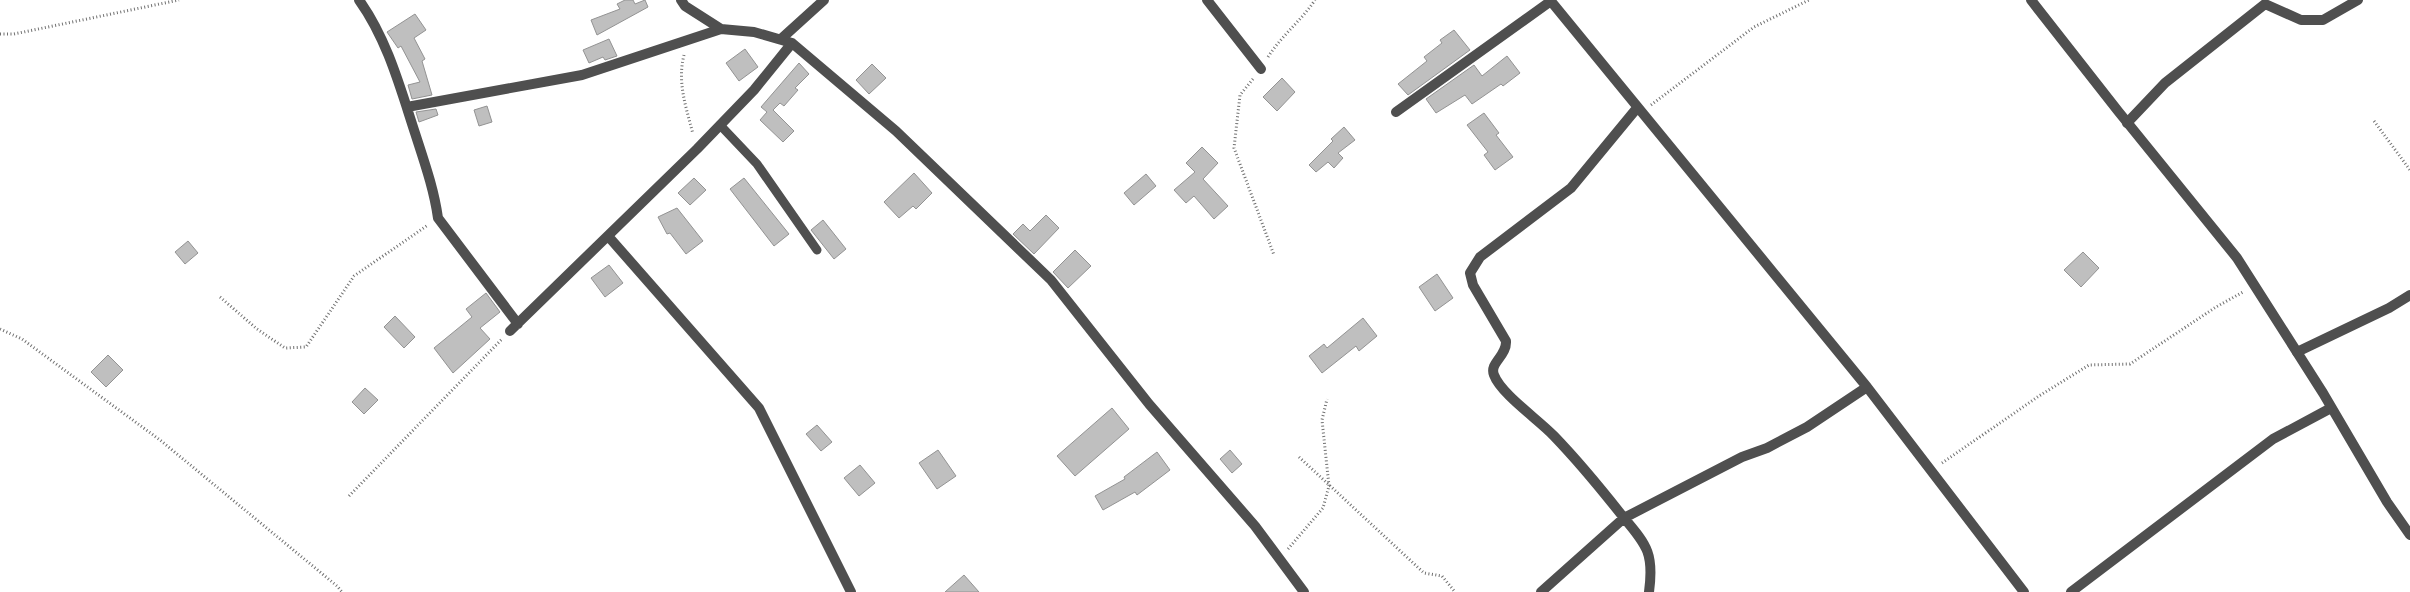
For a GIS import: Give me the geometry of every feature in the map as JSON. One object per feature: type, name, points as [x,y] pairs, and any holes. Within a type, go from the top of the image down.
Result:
[{"type":"street","points":[[359,0],[373,19],[398,78],[435,197],[438,218],[518,324]]},
{"type":"street","points":[[681,0],[685,6],[721,29]]},
{"type":"street","points":[[781,39],[824,0]]},
{"type":"street","points":[[1207,0],[1261,69]]},
{"type":"street","points":[[2031,0],[2127,123],[2237,258],[2297,352],[2387,502],[2410,534]]},
{"type":"street","points":[[2127,123],[2166,84],[2265,4],[2301,20],[2323,20],[2358,0]]},
{"type":"street","points":[[1396,112],[1550,1],[1867,387],[2024,592]]},
{"type":"street","points":[[407,107],[582,75],[721,29],[754,32],[792,43],[896,131],[1051,280],[1149,404],[1255,526],[1304,592]]},
{"type":"street","points":[[510,331],[697,149],[754,90],[792,43]]},
{"type":"street","points":[[1639,111],[1571,188],[1480,257],[1470,273],[1473,285],[1506,341],[1506,350],[1494,367],[1494,374],[1501,387],[1553,435],[1595,481],[1645,543],[1652,569],[1650,592]]},
{"type":"street","points":[[608,236],[759,408],[851,592]]},
{"type":"street","points":[[2297,352],[2389,308],[2410,295]]},
{"type":"street","points":[[1541,592],[1624,518],[1807,427],[1867,387]]},
{"type":"street","points":[[2071,592],[2273,439],[2331,408]]},
{"type":"lane","points":[[720,125],[757,164],[817,250]]},
{"type":"path","points":[[0,34],[14,34],[179,0]]},
{"type":"path","points":[[1274,255],[1234,148],[1240,95],[1261,69],[1280,39],[1315,0]]},
{"type":"path","points":[[1639,111],[1754,27],[1808,0]]},
{"type":"path","points":[[688,40],[679,72],[683,99],[697,149]]},
{"type":"path","points":[[2374,121],[2410,170]]},
{"type":"path","points":[[220,297],[257,329],[285,348],[306,347],[354,276],[438,218]]},
{"type":"path","points":[[1931,471],[2039,396],[2089,365],[2130,364],[2216,307],[2254,286]]},
{"type":"path","points":[[0,329],[22,340],[160,440],[342,592]]},
{"type":"path","points":[[349,496],[510,331]]},
{"type":"path","points":[[1280,559],[1323,508],[1329,486],[1322,420],[1327,399]]},
{"type":"path","points":[[1299,457],[1424,573],[1442,576],[1455,592]]},
{"type":"building","points":[[625,0],[633,0],[635,4],[645,0],[648,7],[597,35],[591,20],[620,9],[617,4]]},
{"type":"building","points":[[415,14],[426,30],[414,38],[425,59],[422,61],[432,95],[412,99],[408,85],[420,82],[401,46],[398,48],[387,32]]},
{"type":"building","points":[[1454,30],[1470,50],[1408,95],[1398,84],[1427,61],[1424,57],[1442,43],[1440,40]]},
{"type":"building","points":[[609,39],[617,56],[605,60],[603,57],[589,63],[583,50]]},
{"type":"building","points":[[745,49],[758,67],[739,81],[726,63]]},
{"type":"building","points":[[1507,56],[1520,73],[1503,86],[1501,84],[1472,104],[1465,95],[1436,113],[1426,99],[1474,65],[1482,76]]},
{"type":"building","points":[[799,63],[809,74],[795,88],[798,90],[784,106],[780,103],[773,110],[794,131],[783,142],[760,120],[767,112],[761,107]]},
{"type":"building","points":[[872,64],[886,78],[869,94],[856,80]]},
{"type":"building","points":[[1282,78],[1295,92],[1277,111],[1263,97]]},
{"type":"building","points":[[487,106],[492,122],[479,126],[474,110]]},
{"type":"building","points":[[436,109],[438,115],[419,122],[416,112]]},
{"type":"building","points":[[1484,113],[1499,133],[1496,135],[1513,157],[1495,170],[1484,155],[1488,152],[1467,125]]},
{"type":"building","points":[[1344,127],[1355,140],[1338,153],[1343,158],[1334,168],[1328,162],[1316,172],[1309,165]]},
{"type":"building","points":[[1202,147],[1218,163],[1203,179],[1228,206],[1214,219],[1194,196],[1186,203],[1174,190],[1195,172],[1186,163]]},
{"type":"building","points":[[914,173],[932,193],[916,209],[913,206],[899,218],[884,202]]},
{"type":"building","points":[[1146,174],[1156,186],[1134,205],[1124,193]]},
{"type":"building","points":[[694,178],[706,190],[690,205],[678,193]]},
{"type":"building","points":[[744,178],[789,234],[774,246],[730,189]]},
{"type":"building","points":[[677,208],[703,241],[686,254],[670,233],[667,234],[658,217]]},
{"type":"building","points":[[1046,215],[1059,228],[1034,254],[1013,234],[1023,224],[1030,231]]},
{"type":"building","points":[[823,220],[846,249],[834,259],[811,230]]},
{"type":"building","points":[[188,241],[198,253],[185,264],[175,252]]},
{"type":"building","points":[[1075,250],[1091,266],[1068,288],[1053,272]]},
{"type":"building","points":[[2083,252],[2099,268],[2081,287],[2064,270]]},
{"type":"building","points":[[609,265],[623,283],[605,297],[591,278]]},
{"type":"building","points":[[1437,274],[1453,298],[1435,311],[1419,287]]},
{"type":"building","points":[[486,293],[500,312],[480,328],[490,339],[453,373],[434,348],[472,317],[466,309]]},
{"type":"building","points":[[395,316],[415,337],[404,348],[384,327]]},
{"type":"building","points":[[1363,318],[1377,336],[1359,351],[1356,346],[1322,373],[1309,356],[1324,344],[1327,348]]},
{"type":"building","points":[[108,355],[123,370],[106,387],[91,372]]},
{"type":"building","points":[[365,388],[378,400],[364,414],[352,402]]},
{"type":"building","points":[[1112,408],[1129,429],[1075,476],[1057,456]]},
{"type":"building","points":[[817,425],[832,442],[821,451],[806,434]]},
{"type":"building","points":[[938,450],[956,476],[937,489],[919,463]]},
{"type":"building","points":[[1230,450],[1242,464],[1232,473],[1220,459]]},
{"type":"building","points":[[1157,452],[1170,470],[1137,495],[1135,492],[1103,510],[1095,496],[1125,479],[1124,477]]},
{"type":"building","points":[[860,465],[875,483],[859,496],[844,478]]},
{"type":"building","points":[[964,575],[979,592],[945,592]]}]
